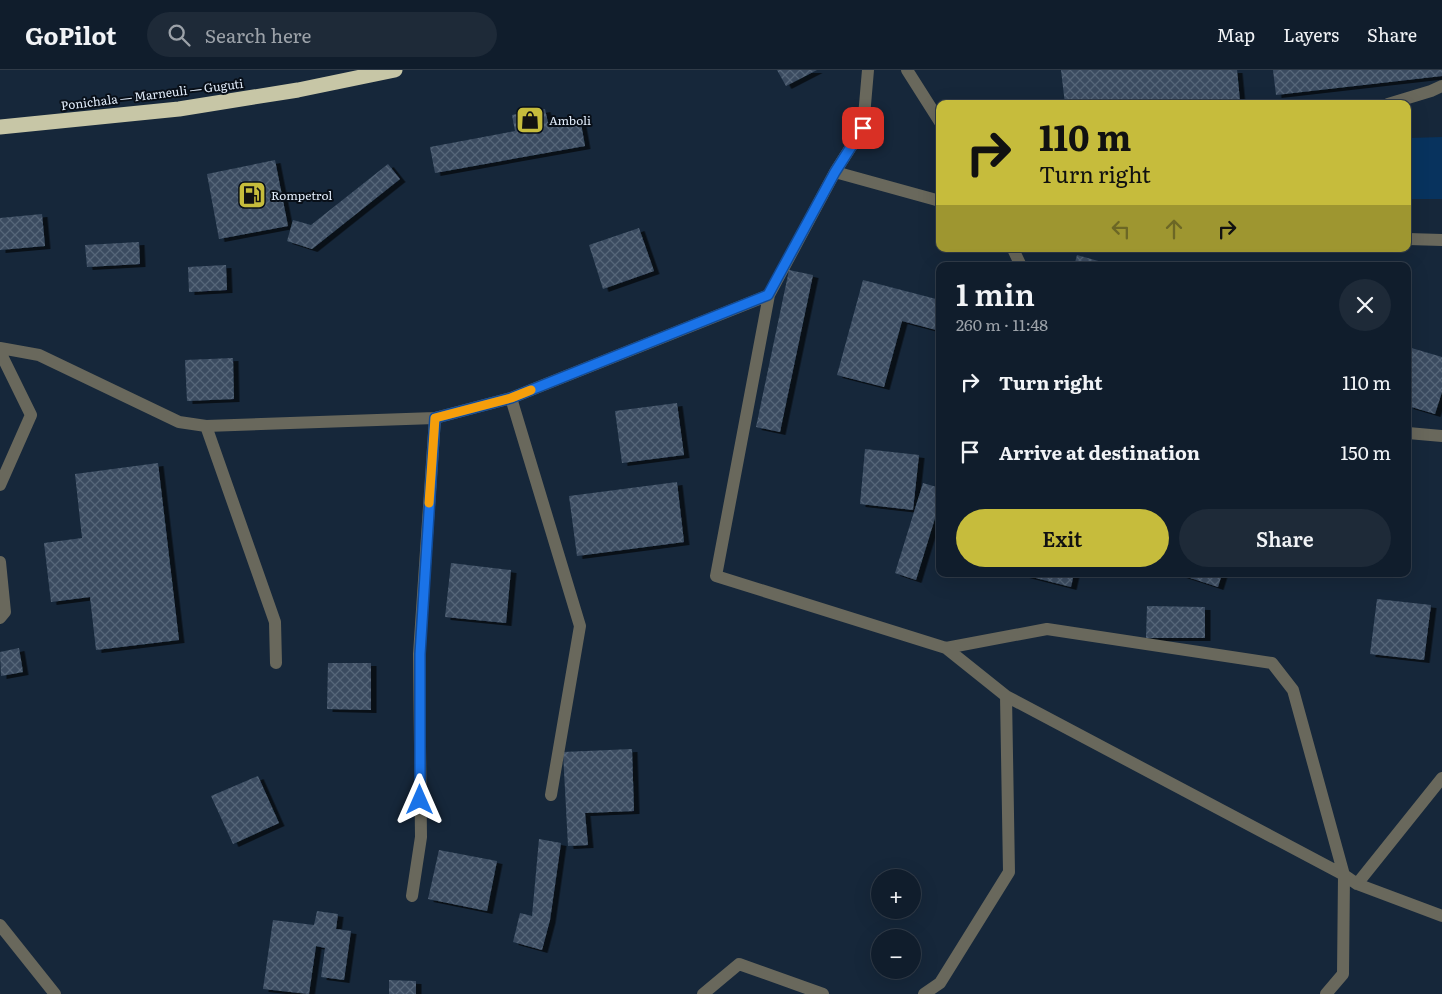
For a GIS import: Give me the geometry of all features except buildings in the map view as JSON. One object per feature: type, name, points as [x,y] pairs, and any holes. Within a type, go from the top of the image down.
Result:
[{"type":"highway","name":"Ponichala — Marneuli — Guguti","points":[[0,127],[179,108],[298,90],[395,70]]},
{"type":"street","points":[[868,70],[863,128],[835,172],[768,295],[716,576],[946,648],[1006,696],[1344,875],[1357,884],[1442,916]]},
{"type":"street","points":[[907,70],[936,116]]},
{"type":"street","points":[[1401,100],[1442,86]]},
{"type":"street","points":[[835,172],[936,200]]},
{"type":"street","points":[[1411,239],[1442,240]]},
{"type":"street","points":[[0,348],[38,355],[179,422],[206,426],[435,418],[511,398],[768,295]]},
{"type":"street","points":[[0,352],[31,415],[0,485]]},
{"type":"street","points":[[511,398],[580,626],[551,794]]},
{"type":"street","points":[[412,896],[421,837],[420,654],[435,418]]},
{"type":"street","points":[[206,426],[275,622],[276,664]]},
{"type":"street","points":[[1411,433],[1442,436]]},
{"type":"street","points":[[0,562],[5,612],[0,618]]},
{"type":"street","points":[[946,648],[1047,629],[1272,663],[1293,690],[1344,875],[1343,974],[1326,994]]},
{"type":"street","points":[[924,994],[940,982],[1009,872],[1006,696]]},
{"type":"street","points":[[1357,884],[1442,778]]},
{"type":"street","points":[[0,925],[55,994]]},
{"type":"street","points":[[703,994],[739,964],[822,994]]},
{"type":"shaded area","points":[[1442,137],[1442,199],[1411,199],[1411,138]]},
{"type":"slow traffic","points":[[429,503],[435,418],[511,398],[531,390]]},
{"type":"place","name":"Amboli","points":[[530,120]]},
{"type":"place","name":"Rompetrol","points":[[252,195]]},
{"type":"route","points":[[420,800],[420,654],[435,418],[511,398],[768,295],[835,172],[863,128]]}]
